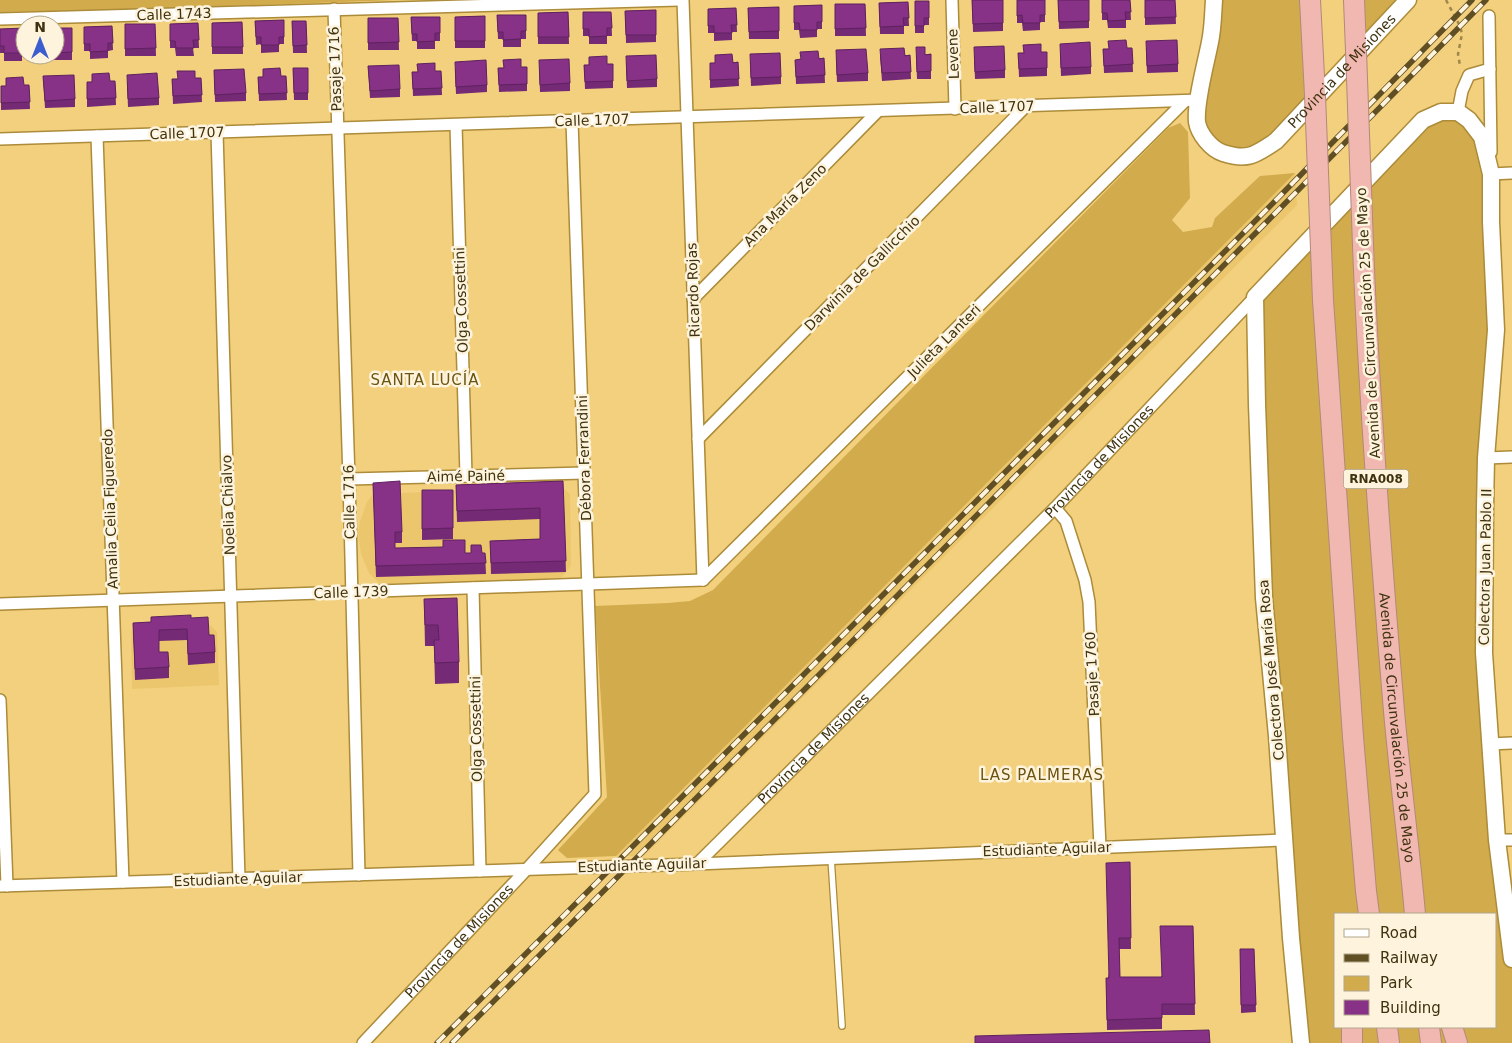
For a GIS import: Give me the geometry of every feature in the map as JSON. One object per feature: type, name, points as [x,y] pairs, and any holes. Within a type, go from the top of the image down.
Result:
[{"type":"highway","name":"RNA008","points":[[1310,0],[1324,300],[1353,737],[1369,913]]},
{"type":"highway","name":"Avenida de Circunvalación 25 de Mayo","points":[[1354,0],[1363,245],[1373,438],[1392,683],[1416,913]]},
{"type":"highway","points":[[1410,858],[1424,913]]},
{"type":"highway","name":"RNA008","points":[[1362,913],[1366,891]]},
{"type":"highway","points":[[1352,1028],[1352,1043]]},
{"type":"highway","points":[[1387,1028],[1389,1043]]},
{"type":"highway","points":[[1428,1028],[1431,1043]]},
{"type":"highway","points":[[1452,1028],[1457,1043]]},
{"type":"main road","points":[[1192,101],[1211,39],[1214,0]]},
{"type":"main road","name":"Provincia de Misiones","points":[[1192,101],[1197,122],[1204,139],[1220,152],[1236,157],[1253,156],[1276,141],[1408,0]]},
{"type":"main road","name":"Provincia de Misiones","points":[[1255,297],[1423,120],[1441,112],[1458,112]]},
{"type":"main road","name":"Colectora Juan Pablo II","points":[[1458,112],[1469,120],[1482,137],[1491,174],[1491,222],[1496,330],[1486,458],[1484,653],[1490,744],[1505,840],[1512,959]]},
{"type":"main road","name":"Colectora José María Rosa","points":[[1255,297],[1264,598],[1277,736],[1291,938],[1301,1043]]},
{"type":"street","name":"Calle 1743","points":[[0,19],[681,0]]},
{"type":"street","name":"Ricardo Rojas","points":[[681,0],[687,117],[703,580]]},
{"type":"street","name":"Levene","points":[[952,0],[954,109]]},
{"type":"street","name":"Pasaje 1716","points":[[334,9],[337,128]]},
{"type":"street","name":"Colectora Juan Pablo II","points":[[1489,16],[1491,174]]},
{"type":"street","points":[[1458,112],[1462,91],[1469,75],[1490,69]]},
{"type":"street","name":"Calle 1707","points":[[0,139],[1192,101]]},
{"type":"street","name":"Julieta Lanteri","points":[[703,580],[1192,101]]},
{"type":"street","name":"Darwinia de Gallicchio","points":[[698,439],[1026,106]]},
{"type":"street","name":"Ana María Zeno","points":[[693,299],[878,111]]},
{"type":"street","name":"Débora Ferrandini","points":[[572,121],[595,794]]},
{"type":"street","name":"Olga Cossettini","points":[[456,125],[466,476]]},
{"type":"street","name":"Calle 1716","points":[[337,128],[349,479],[359,875]]},
{"type":"street","name":"Noelia Chialvo","points":[[217,132],[240,879]]},
{"type":"street","name":"Amalia Celia Figueredo","points":[[97,136],[123,882]]},
{"type":"street","points":[[1491,174],[1512,173]]},
{"type":"street","name":"Provincia de Misiones","points":[[697,864],[1055,508],[1255,297]]},
{"type":"street","points":[[1486,458],[1512,457]]},
{"type":"street","name":"Aimé Painé","points":[[349,479],[584,473]]},
{"type":"street","name":"Pasaje 1760","points":[[1055,508],[1066,521],[1085,580],[1089,602],[1100,847]]},
{"type":"street","name":"Calle 1739","points":[[0,604],[703,580]]},
{"type":"street","name":"Olga Cossettini","points":[[473,588],[480,871]]},
{"type":"street","points":[[0,700],[4,886]]},
{"type":"street","points":[[1490,744],[1512,743]]},
{"type":"street","name":"Provincia de Misiones","points":[[362,1043],[527,869],[595,794]]},
{"type":"street","name":"Estudiante Aguilar","points":[[4,886],[697,864],[1285,840]]},
{"type":"lane","points":[[831,858],[842,1026]]},
{"type":"path","points":[[1446,0],[1460,26],[1462,34],[1458,54],[1465,84]]},
{"type":"shaded area","points":[[1295,173],[1297,205],[644,856],[616,856]]},
{"type":"shaded area","points":[[562,487],[570,494],[571,566],[561,578],[380,584],[369,573],[361,554],[358,533],[360,522],[367,502],[373,494]]},
{"type":"shaded area","points":[[207,622],[217,632],[219,685],[132,689],[131,632],[139,624]]},
{"type":"green space","points":[[0,0],[396,0],[120,10],[0,12]]},
{"type":"green space","points":[[1214,0],[1310,0],[1315,95],[1253,156],[1204,139],[1199,100]]},
{"type":"green space","points":[[1354,0],[1408,0],[1356,51]]},
{"type":"green space","points":[[1423,120],[1469,120],[1491,174],[1484,653],[1512,959],[1512,1043],[1301,1043],[1291,938],[1255,297]]},
{"type":"green space","points":[[1180,123],[1188,132],[1190,198],[1172,220],[1183,232],[1212,227],[1215,218],[1260,176],[1295,173],[616,856],[567,858],[558,850],[607,797],[595,606],[690,601],[713,590],[1168,128]]},
{"type":"building","points":[[972,0],[1003,0],[1003,23],[973,24]]},
{"type":"building","points":[[1017,0],[1045,0],[1045,15],[1040,15],[1040,23],[1023,23],[1022,15],[1017,16]]},
{"type":"building","points":[[1058,0],[1089,0],[1089,21],[1059,22]]},
{"type":"building","points":[[1102,0],[1130,0],[1131,12],[1125,12],[1126,20],[1108,21],[1107,13],[1102,13]]},
{"type":"building","points":[[1145,0],[1175,0],[1176,17],[1145,18]]},
{"type":"building","points":[[915,1],[929,1],[929,18],[924,18],[924,26],[915,26]]},
{"type":"building","points":[[908,2],[909,18],[903,18],[904,26],[880,27],[879,3]]},
{"type":"building","points":[[835,4],[865,4],[866,28],[835,29]]},
{"type":"building","points":[[822,5],[822,22],[817,22],[817,30],[800,30],[799,23],[794,23],[794,6]]},
{"type":"building","points":[[779,7],[779,31],[749,32],[748,8]]},
{"type":"building","points":[[736,8],[737,25],[731,25],[732,33],[714,33],[714,26],[708,26],[708,9]]},
{"type":"building","points":[[656,10],[656,35],[626,35],[625,11]]},
{"type":"building","points":[[568,12],[569,37],[538,37],[538,13]]},
{"type":"building","points":[[583,12],[611,12],[612,28],[607,28],[607,36],[589,37],[589,29],[583,29]]},
{"type":"building","points":[[497,15],[526,15],[526,31],[521,31],[521,39],[503,40],[503,32],[498,32]]},
{"type":"building","points":[[485,16],[485,41],[455,41],[455,17]]},
{"type":"building","points":[[411,17],[440,17],[440,33],[435,33],[435,41],[417,42],[417,34],[412,34]]},
{"type":"building","points":[[368,18],[398,18],[399,42],[368,43]]},
{"type":"building","points":[[284,20],[284,37],[279,37],[279,45],[261,45],[261,37],[256,37],[255,21]]},
{"type":"building","points":[[292,21],[306,21],[307,45],[293,46]]},
{"type":"building","points":[[242,22],[243,47],[212,47],[212,23]]},
{"type":"building","points":[[198,23],[199,40],[193,40],[194,48],[176,48],[175,41],[170,41],[170,24]]},
{"type":"building","points":[[125,24],[155,24],[156,48],[125,49]]},
{"type":"building","points":[[112,26],[113,43],[108,43],[108,51],[90,52],[90,44],[84,44],[84,27]]},
{"type":"building","points":[[15,28],[15,53],[4,53],[4,46],[0,46],[0,29]]},
{"type":"building","points":[[65,28],[72,28],[72,52],[65,52]]},
{"type":"building","points":[[1126,40],[1127,48],[1132,48],[1133,64],[1104,66],[1103,49],[1109,49],[1108,41]]},
{"type":"building","points":[[1177,40],[1178,64],[1147,66],[1146,41]]},
{"type":"building","points":[[1090,42],[1091,67],[1061,68],[1060,44]]},
{"type":"building","points":[[1041,44],[1041,52],[1047,52],[1047,68],[1019,69],[1018,53],[1024,53],[1023,45]]},
{"type":"building","points":[[1004,46],[1005,70],[975,72],[974,47]]},
{"type":"building","points":[[916,47],[925,47],[925,55],[931,54],[931,71],[917,72]]},
{"type":"building","points":[[904,48],[905,56],[910,55],[911,72],[882,73],[880,49]]},
{"type":"building","points":[[866,49],[868,73],[837,75],[836,50]]},
{"type":"building","points":[[818,51],[819,59],[824,58],[825,75],[796,77],[795,60],[801,59],[800,52]]},
{"type":"building","points":[[780,53],[781,77],[751,78],[750,54]]},
{"type":"building","points":[[732,54],[733,63],[738,62],[739,79],[710,80],[710,63],[715,63],[715,55]]},
{"type":"building","points":[[656,55],[657,79],[627,81],[626,56]]},
{"type":"building","points":[[607,56],[607,64],[613,64],[613,81],[585,82],[584,65],[589,65],[589,57]]},
{"type":"building","points":[[521,59],[521,67],[527,67],[527,84],[499,85],[498,68],[504,68],[503,60]]},
{"type":"building","points":[[569,59],[570,83],[540,85],[539,60]]},
{"type":"building","points":[[486,60],[487,85],[456,87],[455,62]]},
{"type":"building","points":[[435,63],[435,71],[441,71],[442,88],[413,89],[412,72],[418,72],[417,64]]},
{"type":"building","points":[[399,65],[400,89],[370,91],[368,66]]},
{"type":"building","points":[[280,68],[281,76],[286,76],[287,93],[259,94],[258,77],[263,77],[263,69]]},
{"type":"building","points":[[293,68],[308,68],[308,93],[294,93]]},
{"type":"building","points":[[244,69],[246,93],[215,95],[214,70]]},
{"type":"building","points":[[177,71],[195,71],[195,78],[201,78],[202,95],[173,96],[172,79],[178,79]]},
{"type":"building","points":[[109,73],[110,81],[115,81],[116,98],[87,99],[87,82],[92,82],[92,74]]},
{"type":"building","points":[[157,73],[159,98],[128,99],[127,75]]},
{"type":"building","points":[[74,75],[75,99],[45,101],[43,76]]},
{"type":"building","points":[[23,77],[24,85],[29,85],[30,102],[1,103],[1,86],[6,86],[6,78]]},
{"type":"building","points":[[400,481],[402,532],[395,532],[395,548],[443,547],[443,540],[465,540],[465,553],[471,553],[471,545],[481,545],[482,553],[485,553],[486,563],[376,566],[373,483]]},
{"type":"building","points":[[563,481],[566,561],[491,563],[490,541],[540,539],[540,508],[457,511],[456,485]]},
{"type":"building","points":[[422,490],[453,490],[453,528],[422,529]]},
{"type":"building","points":[[457,598],[459,662],[435,663],[434,640],[439,640],[438,625],[425,625],[424,599]]},
{"type":"building","points":[[191,615],[191,618],[208,617],[209,635],[214,635],[215,652],[188,654],[187,629],[159,630],[159,652],[168,652],[169,667],[135,669],[133,623],[151,622],[151,617]]},
{"type":"building","points":[[1130,862],[1131,938],[1119,938],[1120,977],[1162,977],[1160,926],[1193,926],[1195,1004],[1162,1004],[1162,1018],[1107,1020],[1106,978],[1109,978],[1106,863]]},
{"type":"building","points":[[1240,949],[1254,949],[1256,1005],[1241,1005]]},
{"type":"building","points":[[1209,1030],[1210,1043],[975,1043],[975,1036]]},
{"type":"railway","points":[[437,1043],[1281,195],[1472,0]]},
{"type":"railway","points":[[452,1043],[1486,0]]},
{"type":"district","name":"SANTA LUCÍA","points":[[425,380]]},
{"type":"district","name":"LAS PALMERAS","points":[[1042,775]]}]
